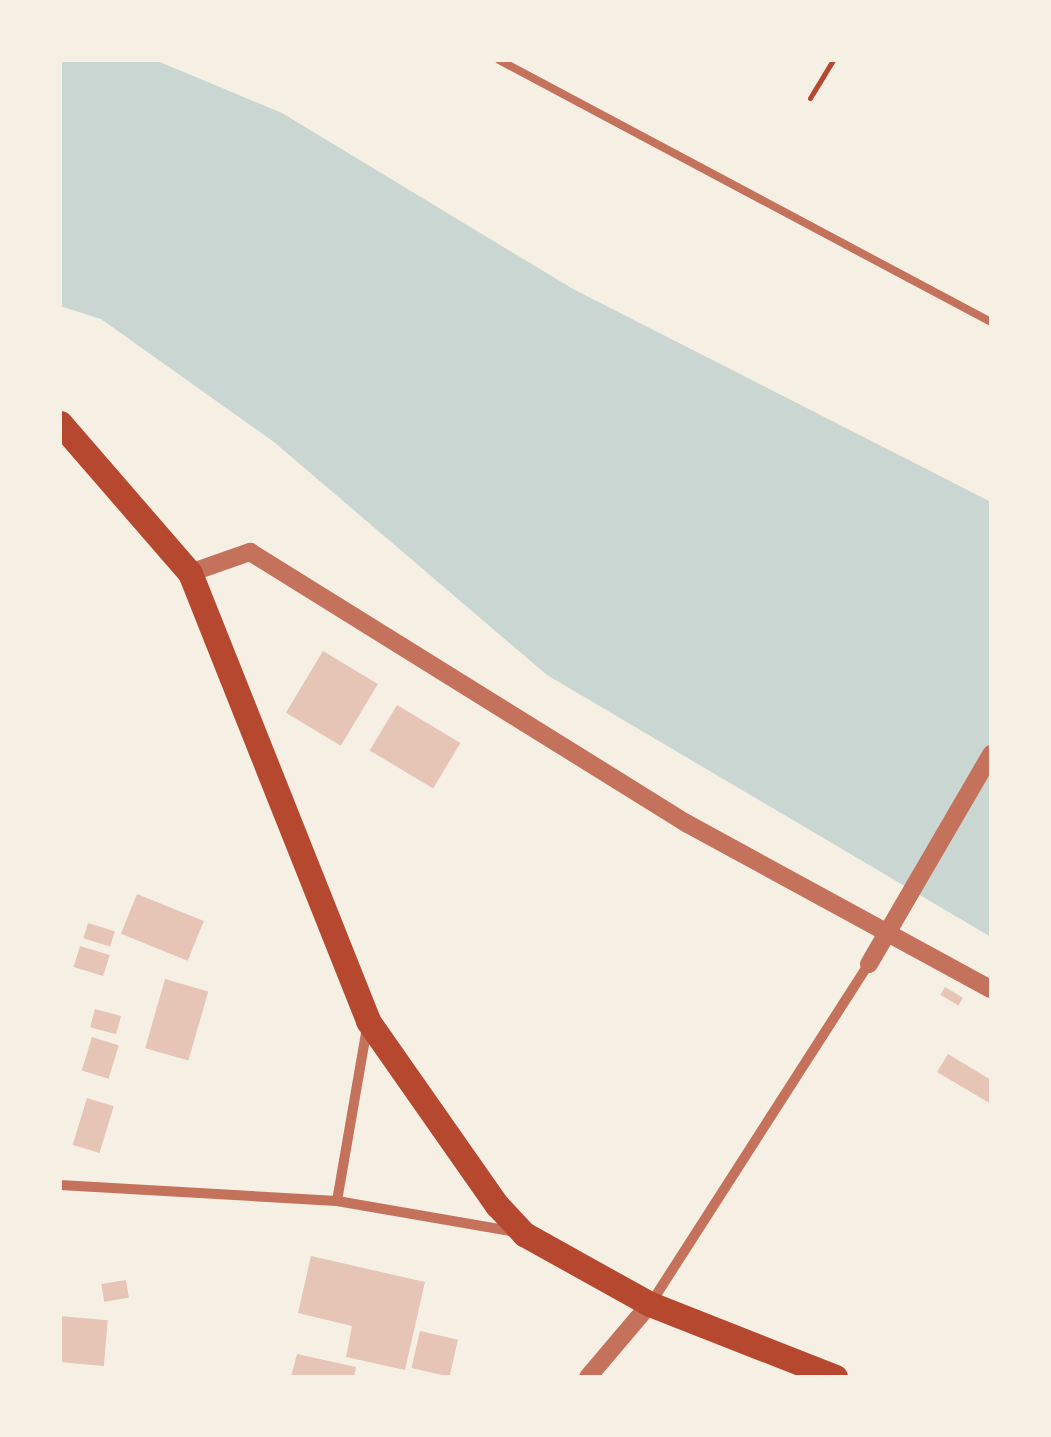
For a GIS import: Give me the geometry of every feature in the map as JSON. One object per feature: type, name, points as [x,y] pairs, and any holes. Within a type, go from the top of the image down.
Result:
[{"type":"main road","points":[[60,423],[190,572],[368,1022],[524,1234],[650,1304],[835,1377]]},
{"type":"street","points":[[190,572],[250,552],[686,823],[991,989]]},
{"type":"street","points":[[588,1377],[650,1304],[869,964],[991,754]]},
{"type":"street","points":[[337,1201],[368,1022]]},
{"type":"street","points":[[60,1185],[337,1201],[524,1234]]},
{"type":"lane","points":[[499,60],[991,322]]},
{"type":"path","points":[[810,98],[833,60]]},
{"type":"shaded area","points":[[60,60],[155,60],[282,113],[573,289],[991,502],[991,937],[547,675],[274,442],[101,319],[60,306]]},
{"type":"building","points":[[323,651],[378,684],[341,746],[286,713]]},
{"type":"building","points":[[397,705],[460,743],[433,789],[370,750]]},
{"type":"building","points":[[137,894],[204,921],[188,961],[121,934]]},
{"type":"building","points":[[88,923],[115,931],[110,946],[83,938]]},
{"type":"building","points":[[80,946],[110,955],[103,976],[74,967]]},
{"type":"building","points":[[165,979],[208,991],[188,1061],[145,1048]]},
{"type":"building","points":[[945,987],[963,998],[958,1006],[940,995]]},
{"type":"building","points":[[95,1009],[121,1016],[116,1034],[90,1027]]},
{"type":"building","points":[[92,1037],[119,1045],[109,1079],[82,1070]]},
{"type":"building","points":[[948,1054],[991,1080],[991,1104],[937,1072]]},
{"type":"building","points":[[87,1098],[114,1106],[99,1153],[73,1145]]},
{"type":"building","points":[[311,1256],[425,1282],[405,1370],[346,1357],[352,1326],[298,1313]]},
{"type":"building","points":[[126,1280],[129,1298],[104,1302],[101,1284]]},
{"type":"building","points":[[60,1316],[108,1320],[104,1366],[60,1362]]},
{"type":"building","points":[[420,1331],[458,1340],[449,1377],[411,1368]]},
{"type":"building","points":[[297,1354],[356,1367],[354,1377],[291,1377]]}]
